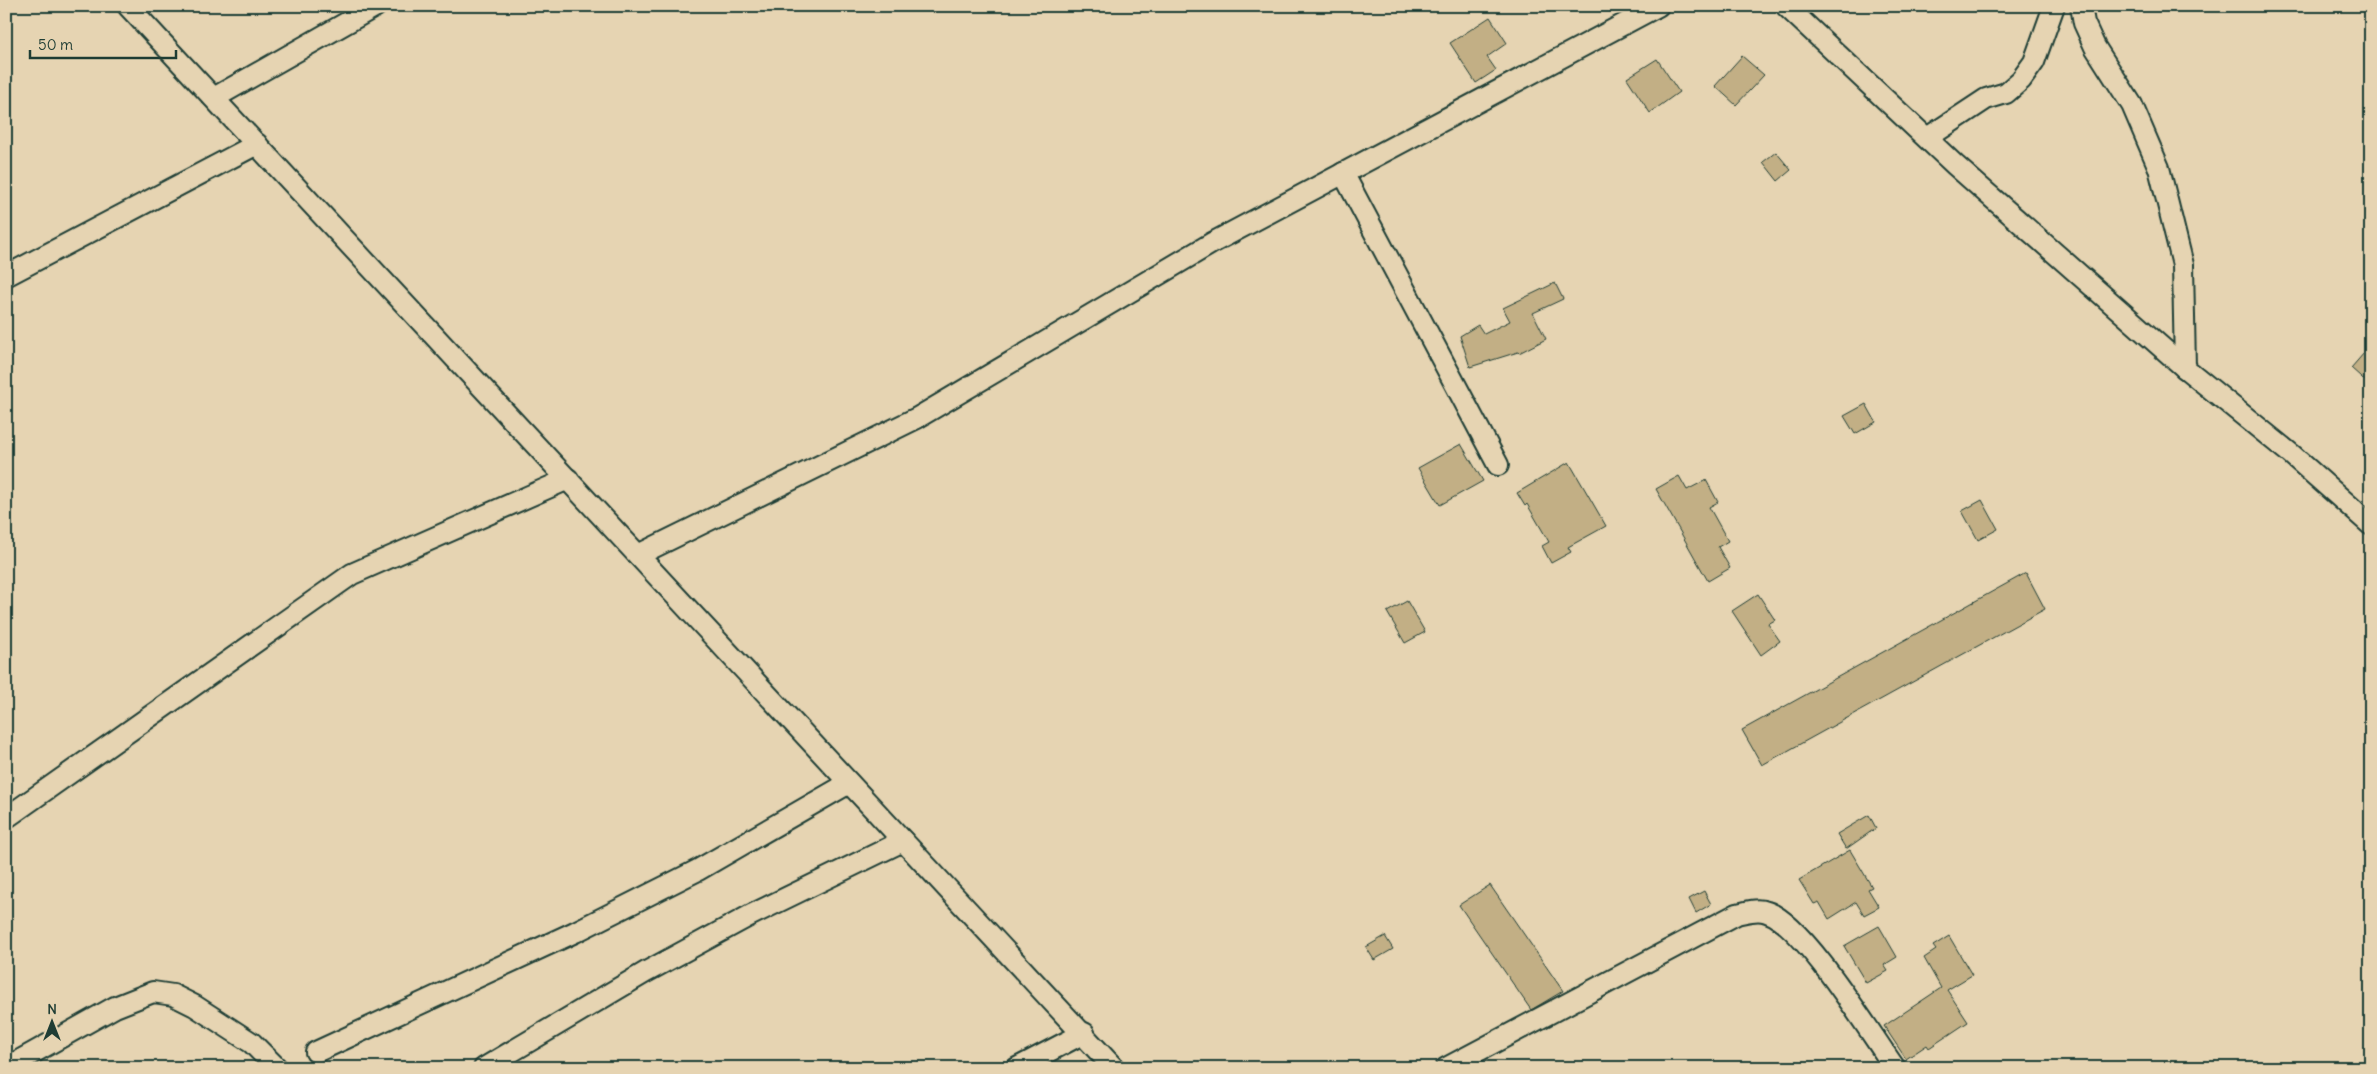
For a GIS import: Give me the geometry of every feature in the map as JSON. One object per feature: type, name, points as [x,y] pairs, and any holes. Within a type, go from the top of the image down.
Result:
[{"type":"street","points":[[128,6],[371,270],[1084,1033],[1114,1068]]},
{"type":"street","points":[[214,98],[376,6]]},
{"type":"street","points":[[638,555],[917,418],[1212,242],[1658,6]]},
{"type":"street","points":[[1786,6],[1955,165],[2185,368],[2291,454],[2371,525]]},
{"type":"street","points":[[1927,138],[1986,99],[2006,93],[2021,80],[2034,62],[2054,6]]},
{"type":"street","points":[[2080,6],[2084,23],[2095,47],[2132,105],[2159,168],[2183,265],[2185,368]]},
{"type":"street","points":[[6,276],[257,144]]},
{"type":"street","points":[[1343,173],[1498,465]]},
{"type":"street","points":[[6,818],[352,574],[568,479]]},
{"type":"street","points":[[316,1052],[575,932],[681,879],[849,783]]},
{"type":"street","points":[[484,1068],[646,972],[751,915],[903,841]]},
{"type":"street","points":[[1446,1068],[1737,914],[1754,910],[1773,914],[1808,943],[1895,1068]]},
{"type":"street","points":[[6,1068],[115,1007],[153,992],[172,995],[196,1006],[252,1043],[276,1068]]},
{"type":"street","points":[[1017,1068],[1084,1033]]},
{"type":"building","points":[[1490,17],[1507,43],[1487,57],[1496,70],[1476,83],[1450,43]]},
{"type":"building","points":[[1742,56],[1764,75],[1736,105],[1715,86]]},
{"type":"building","points":[[1657,59],[1679,92],[1650,113],[1627,78]]},
{"type":"building","points":[[1776,152],[1791,170],[1778,181],[1763,162]]},
{"type":"building","points":[[1555,283],[1563,299],[1533,313],[1546,339],[1519,353],[1470,367],[1460,336],[1478,325],[1484,334],[1510,321],[1503,308]]},
{"type":"building","points":[[2371,345],[2371,386],[2351,368]]},
{"type":"building","points":[[1866,404],[1876,422],[1855,434],[1844,416]]},
{"type":"building","points":[[1461,444],[1483,481],[1440,505],[1418,468]]},
{"type":"building","points":[[1569,462],[1606,526],[1568,547],[1571,552],[1551,563],[1542,546],[1549,542],[1527,504],[1525,506],[1517,493]]},
{"type":"building","points":[[1679,476],[1687,490],[1706,480],[1718,502],[1709,507],[1728,541],[1718,547],[1730,568],[1708,581],[1656,489]]},
{"type":"building","points":[[1982,500],[1998,529],[1978,540],[1962,511]]},
{"type":"building","points":[[2026,573],[2045,609],[1762,765],[1742,730]]},
{"type":"building","points":[[1758,594],[1775,620],[1768,624],[1780,641],[1761,655],[1732,611]]},
{"type":"building","points":[[1407,601],[1425,632],[1405,643],[1387,612]]},
{"type":"building","points":[[1869,815],[1876,828],[1846,849],[1837,834]]},
{"type":"building","points":[[1850,850],[1872,887],[1868,889],[1879,907],[1864,915],[1856,902],[1829,919],[1819,902],[1814,904],[1799,880]]},
{"type":"building","points":[[1490,885],[1563,991],[1531,1010],[1459,905]]},
{"type":"building","points":[[1704,891],[1711,904],[1696,913],[1689,899]]},
{"type":"building","points":[[1879,926],[1897,957],[1884,965],[1888,971],[1866,983],[1844,946]]},
{"type":"building","points":[[1385,936],[1393,949],[1374,960],[1366,947]]},
{"type":"building","points":[[1949,936],[1972,975],[1947,990],[1968,1022],[1929,1048],[1927,1045],[1906,1059],[1884,1026],[1941,988],[1924,958],[1936,950],[1933,946]]}]
